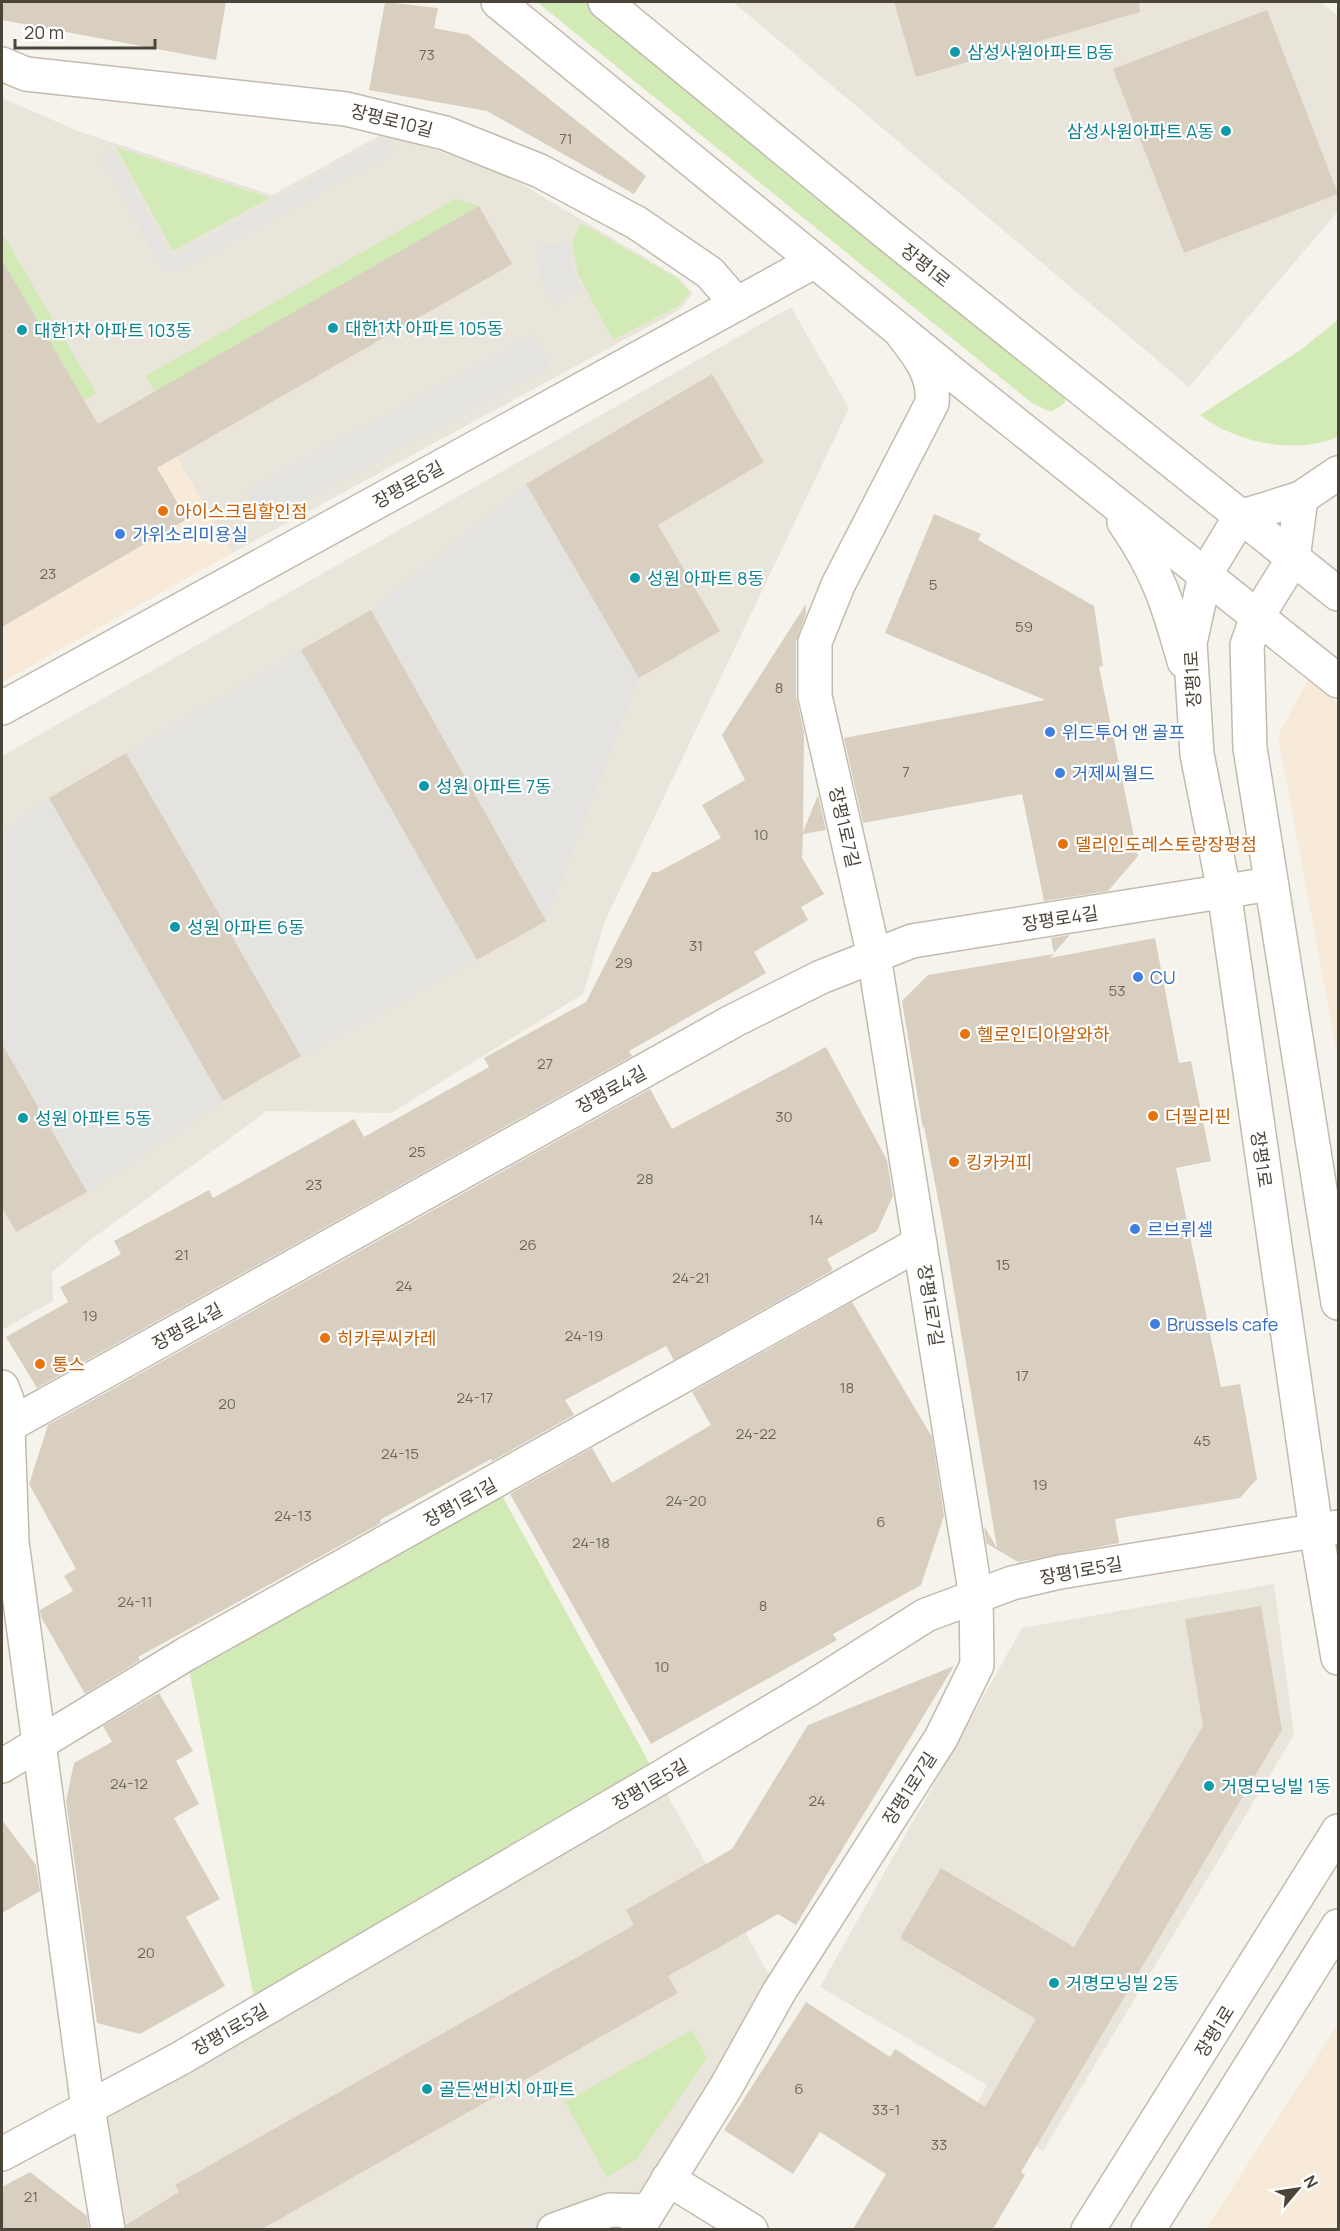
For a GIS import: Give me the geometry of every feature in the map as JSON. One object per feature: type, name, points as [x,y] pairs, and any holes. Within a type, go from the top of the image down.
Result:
[{"type":"street","points":[[498,2],[953,374],[1338,681]]},
{"type":"street","name":"장평1로","points":[[605,2],[889,235],[1240,517],[1205,575],[1190,643],[1197,754],[1224,891],[1327,1528],[1338,1658]]},
{"type":"street","name":"장평로10길","points":[[2,64],[26,74],[346,109],[445,133],[540,171],[637,223],[710,273],[737,304]]},
{"type":"street","name":"장평로6길","points":[[2,708],[814,261]]},
{"type":"street","name":"장평1로7길","points":[[643,2220],[726,2087],[779,1992],[941,1738],[977,1665],[976,1596],[874,956],[815,696],[815,642],[838,585],[932,403],[928,373],[921,359],[899,330]]},
{"type":"street","points":[[1240,517],[1301,498],[1338,473]]},
{"type":"street","points":[[1106,496],[1147,554],[1163,589],[1193,690]]},
{"type":"street","points":[[1301,498],[1293,559],[1257,616],[1248,645],[1250,748],[1338,1303]]},
{"type":"street","points":[[1240,517],[1338,594]]},
{"type":"street","name":"장평로4길","points":[[5,1428],[733,1021],[821,977],[912,941],[1270,884]]},
{"type":"street","name":"장평1로1길","points":[[2,1766],[186,1654],[920,1243]]},
{"type":"street","points":[[2,1387],[8,1400],[5,1428],[12,1542],[88,2108],[108,2229]]},
{"type":"street","name":"장평1로5길","points":[[2,2154],[181,2058],[648,1785],[806,1691],[926,1615],[1012,1583],[1060,1572],[1327,1528]]},
{"type":"street","name":"장평1로","points":[[1088,2229],[1338,1832]]},
{"type":"street","points":[[1148,2229],[1338,1926]]},
{"type":"street","points":[[668,2179],[751,2229]]},
{"type":"street","points":[[554,2229],[610,2210],[643,2220]]},
{"type":"shaded area","points":[[733,2],[1321,2],[1338,16],[1338,211],[1189,387]]},
{"type":"shaded area","points":[[2,98],[78,131],[272,195],[386,132],[510,177],[679,278],[693,294],[679,310],[232,553],[202,501],[2,483]]},
{"type":"shaded area","points":[[386,138],[394,152],[177,272],[163,270],[100,156],[113,149],[170,254],[176,255]]},
{"type":"shaded area","points":[[569,242],[574,274],[582,289],[554,306],[542,284],[536,246]]},
{"type":"shaded area","points":[[791,307],[849,408],[605,921],[583,994],[391,1113],[267,1111],[89,1241],[52,1272],[53,1301],[2,1330],[2,833],[4,831],[2,826],[2,756]]},
{"type":"shaded area","points":[[534,334],[551,366],[261,524],[244,492]]},
{"type":"shaded area","points":[[147,404],[232,553],[2,682],[2,483]]},
{"type":"shaded area","points":[[526,484],[639,678],[546,921],[371,610]]},
{"type":"shaded area","points":[[301,650],[477,960],[301,1056],[126,753]]},
{"type":"shaded area","points":[[1308,680],[1338,704],[1338,1059],[1278,736]]},
{"type":"shaded area","points":[[49,798],[223,1101],[87,1192],[2,1044],[2,833]]},
{"type":"shaded area","points":[[1274,1584],[1294,1735],[1043,2151],[974,2110],[987,2085],[820,1987],[1022,1628]]},
{"type":"shaded area","name":"골든썬비치 아파트","points":[[658,1779],[779,1992],[648,2211],[554,2229],[108,2229],[88,2108]]},
{"type":"shaded area","points":[[1338,2024],[1338,2229],[1206,2229]]},
{"type":"green space","points":[[537,2],[590,2],[1065,393],[1065,403],[1051,412],[1032,403]]},
{"type":"green space","points":[[116,147],[269,198],[173,251]]},
{"type":"green space","points":[[455,199],[479,206],[155,392],[146,376]]},
{"type":"green space","points":[[581,223],[678,279],[690,293],[678,306],[613,340],[578,274],[572,241]]},
{"type":"green space","points":[[2,233],[96,393],[84,400],[2,260]]},
{"type":"green space","points":[[1338,320],[1338,437],[1303,445],[1266,443],[1231,433],[1200,415],[1299,351]]},
{"type":"green space","points":[[495,1483],[658,1779],[257,2013],[186,1654]]},
{"type":"green space","points":[[692,2030],[707,2058],[636,2160],[607,2177],[565,2102]]},
{"type":"building","points":[[3,2],[226,2],[216,60],[2,20]]},
{"type":"building","points":[[385,2],[438,8],[434,28],[469,35],[646,176],[634,194],[487,111],[369,90]]},
{"type":"building","name":"삼성사원아파트 B동","points":[[894,2],[1139,2],[1140,12],[916,77]]},
{"type":"building","name":"삼성사원아파트 A동","points":[[1267,10],[1338,194],[1184,253],[1113,69]]},
{"type":"building","points":[[479,206],[512,264],[157,468],[187,519],[2,627],[2,260],[98,424]]},
{"type":"building","name":"성원 아파트 8동","points":[[712,374],[764,462],[658,525],[720,631],[639,678],[526,484]]},
{"type":"building","points":[[934,514],[981,534],[978,540],[1094,606],[1103,666],[1099,667],[1138,856],[1108,891],[1044,901],[1022,794],[863,823],[844,738],[1045,700],[885,633]]},
{"type":"building","points":[[806,604],[806,614],[796,642],[796,696],[804,733],[803,832],[818,795],[826,830],[803,834],[802,858],[824,894],[801,907],[808,920],[754,952],[766,973],[629,1051],[632,1056],[37,1388],[6,1337],[68,1302],[60,1287],[121,1254],[114,1241],[209,1190],[213,1198],[354,1119],[364,1137],[489,1067],[484,1058],[586,1002],[652,872],[658,872],[721,838],[702,805],[745,780],[722,735]]},
{"type":"building","name":"성원 아파트 7동","points":[[371,610],[546,921],[477,960],[301,650]]},
{"type":"building","name":"성원 아파트 6동","points":[[126,753],[301,1056],[223,1101],[49,798]]},
{"type":"building","points":[[1070,935],[1054,953],[1051,938]]},
{"type":"building","points":[[1155,938],[1179,1063],[1191,1061],[1211,1161],[1176,1168],[1221,1387],[1240,1384],[1257,1479],[1240,1498],[1115,1519],[1119,1543],[1018,1562],[986,1543],[984,1526],[997,1548],[942,1220],[924,1126],[923,1129],[902,1001],[928,975],[1054,954],[1050,958]]},
{"type":"building","name":"성원 아파트 5동","points":[[2,1044],[87,1192],[16,1232],[2,1208]]},
{"type":"building","points":[[826,1047],[887,1160],[893,1196],[877,1231],[827,1259],[833,1270],[674,1360],[666,1346],[565,1400],[574,1415],[380,1520],[381,1523],[138,1657],[140,1660],[85,1694],[41,1617],[40,1610],[73,1591],[64,1576],[76,1569],[29,1484],[48,1425],[650,1089],[672,1129]]},
{"type":"building","points":[[852,1302],[932,1437],[944,1516],[921,1585],[833,1634],[837,1640],[651,1744],[510,1494],[592,1448],[612,1483],[711,1425],[692,1392]]},
{"type":"building","points":[[1261,1606],[1282,1730],[1021,2172],[1025,2175],[993,2229],[853,2229],[886,2174],[820,2132],[793,2174],[724,2130],[806,2002],[890,2057],[895,2049],[985,2107],[1036,2019],[900,1938],[941,1868],[1074,1947],[1203,1726],[1185,1619]]},
{"type":"building","name":"골든썬비치 아파트","points":[[954,1666],[796,1925],[778,1914],[668,1976],[678,1993],[262,2229],[126,2229],[126,2225],[179,2192],[175,2185],[634,1925],[626,1910],[732,1849],[808,1725]]},
{"type":"building","points":[[159,1693],[193,1751],[176,1761],[199,1804],[174,1818],[220,1899],[186,1917],[225,1986],[140,2034],[97,2023],[66,1801],[74,1763],[112,1742],[103,1726]]},
{"type":"building","points":[[2,1820],[36,1865],[40,1891],[2,1913]]},
{"type":"building","points":[[30,2172],[87,2216],[89,2229],[2,2229],[2,2187]]},
{"type":"place","name":"삼성사원아파트 B동","points":[[955,52]]},
{"type":"place","name":"삼성사원아파트 A동","points":[[1226,131]]},
{"type":"place","name":"대한1차 아파트 105동","points":[[333,328]]},
{"type":"place","name":"대한1차 아파트 103동","points":[[22,330]]},
{"type":"place","name":"아이스크림할인점","points":[[163,511]]},
{"type":"place","name":"가위소리미용실","points":[[120,534]]},
{"type":"place","name":"성원 아파트 8동","points":[[635,578]]},
{"type":"place","name":"위드투어 앤 골프","points":[[1050,732]]},
{"type":"place","name":"거제씨월드","points":[[1060,773]]},
{"type":"place","name":"성원 아파트 7동","points":[[424,786]]},
{"type":"place","name":"델리인도레스토랑장평점","points":[[1063,844]]},
{"type":"place","name":"성원 아파트 6동","points":[[175,927]]},
{"type":"place","name":"CU","points":[[1138,977]]},
{"type":"place","name":"헬로인디아알와하","points":[[965,1034]]},
{"type":"place","name":"더필리핀","points":[[1153,1116]]},
{"type":"place","name":"성원 아파트 5동","points":[[23,1118]]},
{"type":"place","name":"킹카커피","points":[[954,1162]]},
{"type":"place","name":"르브뤼셀","points":[[1135,1229]]},
{"type":"place","name":"Brussels cafe","points":[[1155,1324]]},
{"type":"place","name":"히카루씨카레","points":[[325,1338]]},
{"type":"place","name":"통스","points":[[40,1364]]},
{"type":"place","name":"거명모닝빌 1동","points":[[1209,1786]]},
{"type":"place","name":"거명모닝빌 2동","points":[[1054,1983]]},
{"type":"place","name":"골든썬비치 아파트","points":[[427,2089]]}]
